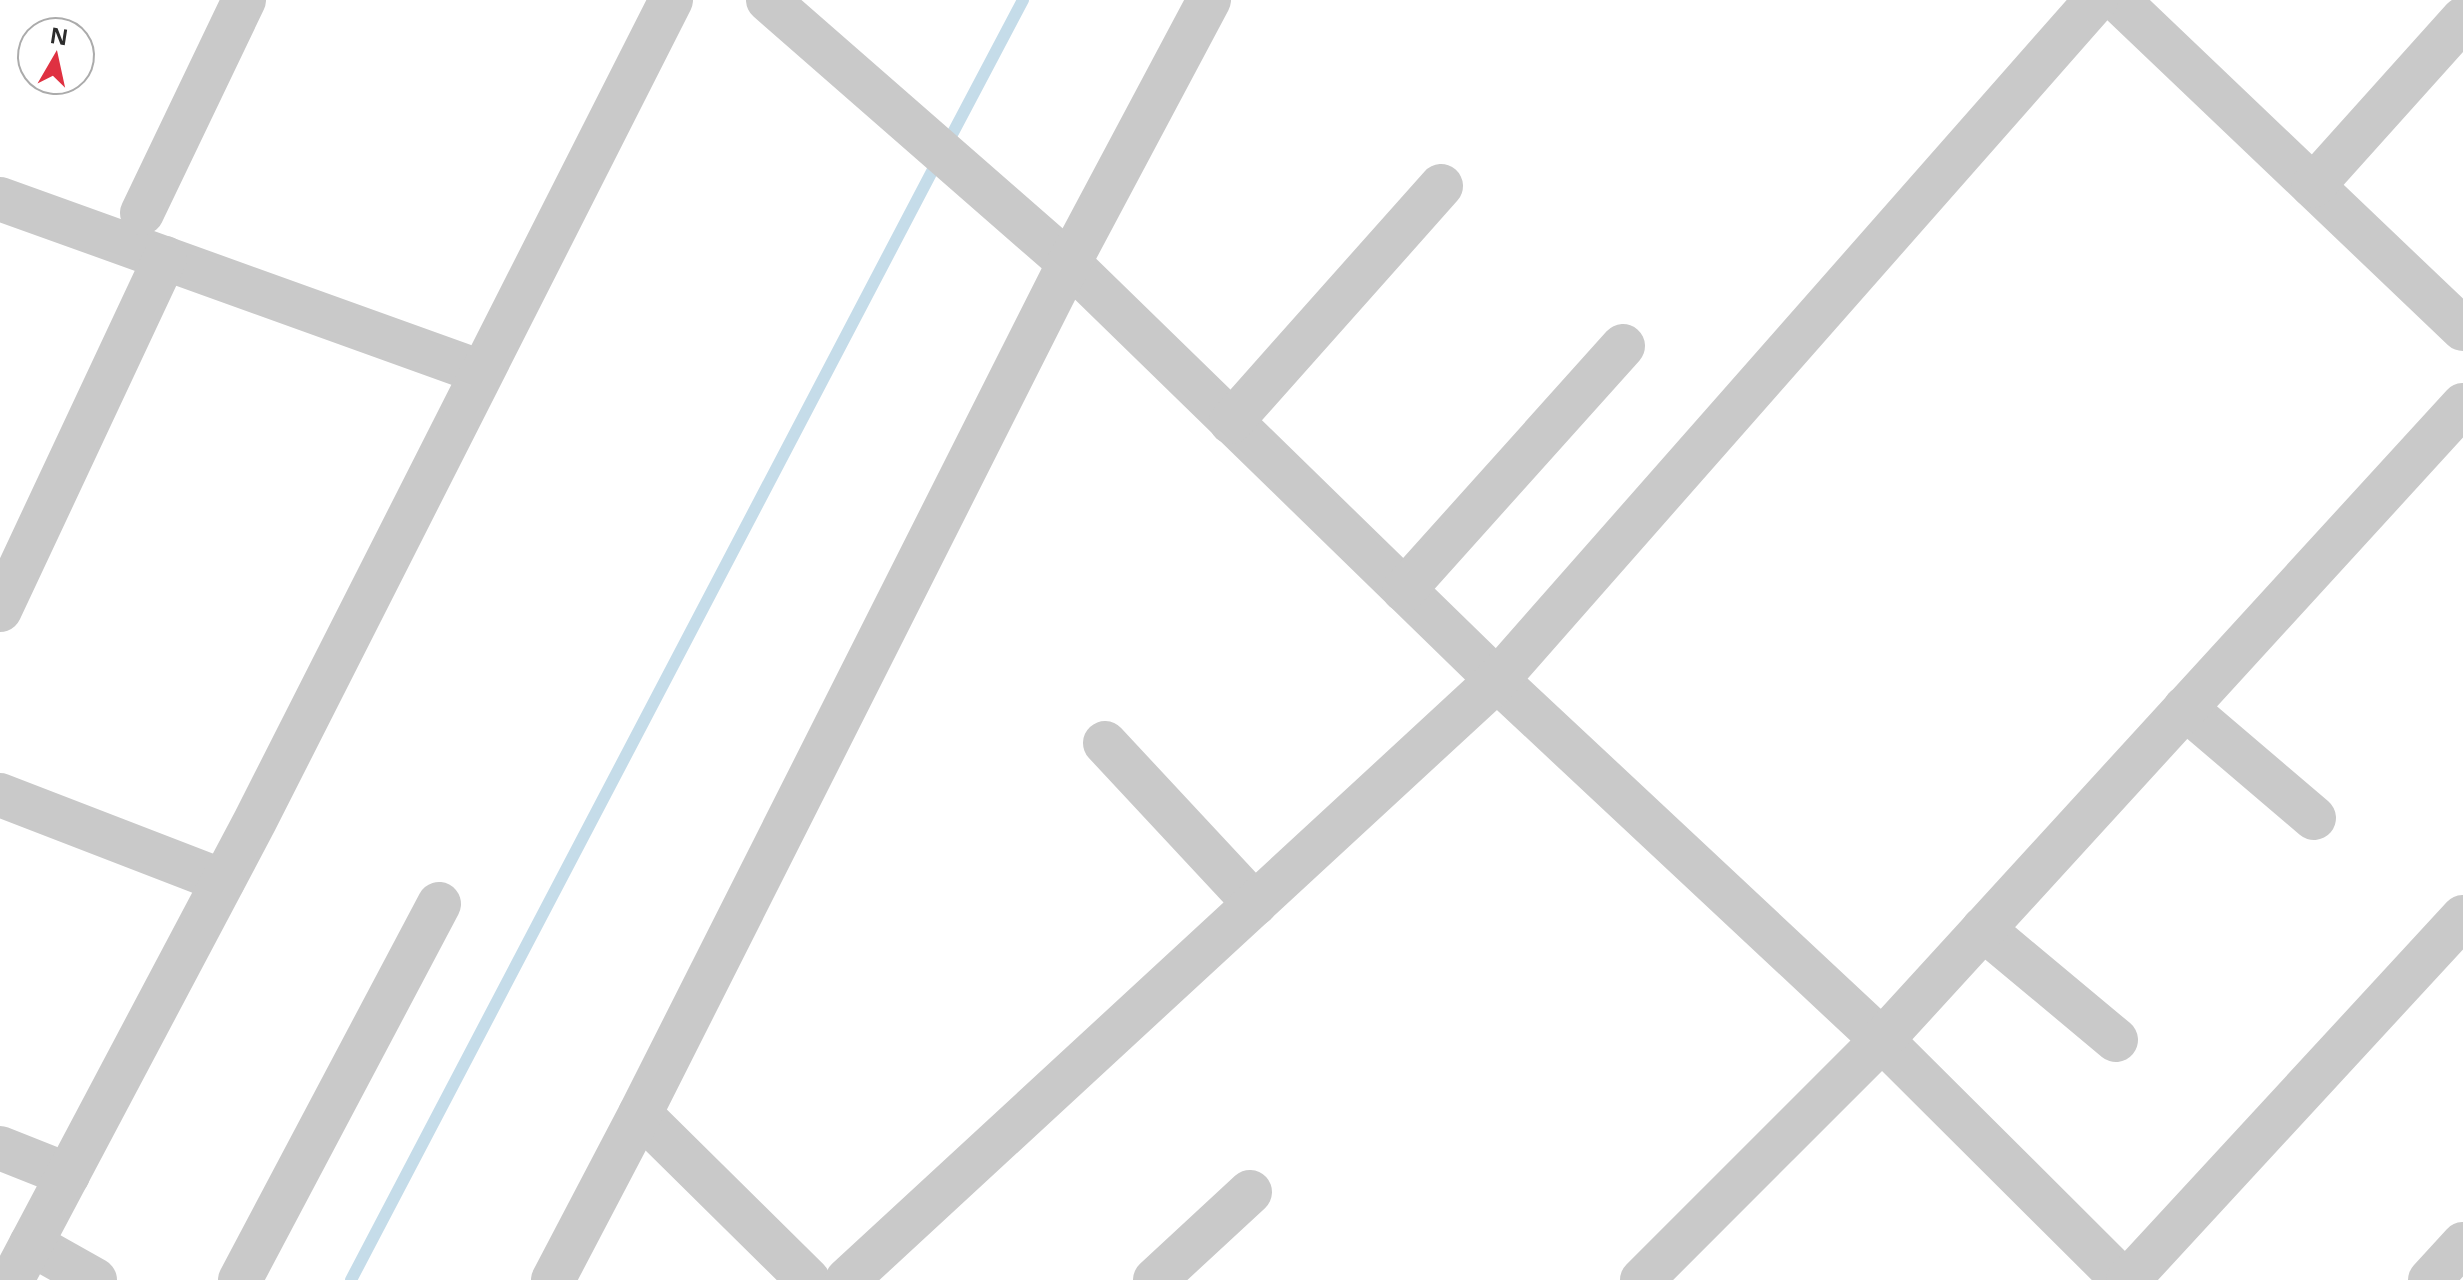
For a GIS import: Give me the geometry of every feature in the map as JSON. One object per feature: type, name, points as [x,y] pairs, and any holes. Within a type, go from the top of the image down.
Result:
[{"type":"street","points":[[142,213],[244,0]]},
{"type":"street","points":[[95,1280],[21,1262],[223,881],[671,0]]},
{"type":"street","points":[[768,0],[1069,263],[1497,680],[1882,1040],[2126,1280],[2463,917]]},
{"type":"street","points":[[553,1280],[640,1114],[1069,263],[1209,0]]},
{"type":"street","points":[[847,1280],[1497,680],[2096,0]]},
{"type":"street","points":[[2118,0],[2463,329]]},
{"type":"street","points":[[2313,186],[2463,19]]},
{"type":"street","points":[[1231,422],[1441,186]]},
{"type":"street","points":[[0,199],[481,372]]},
{"type":"street","points":[[0,610],[165,258]]},
{"type":"street","points":[[1404,590],[1623,346]]},
{"type":"street","points":[[1642,1280],[1882,1040],[2463,405]]},
{"type":"street","points":[[2185,708],[2314,818]]},
{"type":"street","points":[[1105,743],[1255,904]]},
{"type":"street","points":[[0,795],[223,881]]},
{"type":"street","points":[[240,1280],[439,904]]},
{"type":"street","points":[[1983,929],[2116,1040]]},
{"type":"street","points":[[640,1114],[808,1280]]},
{"type":"street","points":[[0,1148],[68,1175]]},
{"type":"street","points":[[1155,1280],[1250,1192]]},
{"type":"street","points":[[2430,1280],[2463,1244]]},
{"type":"waterway","points":[[947,144],[1023,0]]},
{"type":"waterway","points":[[351,1280],[938,160]]}]
